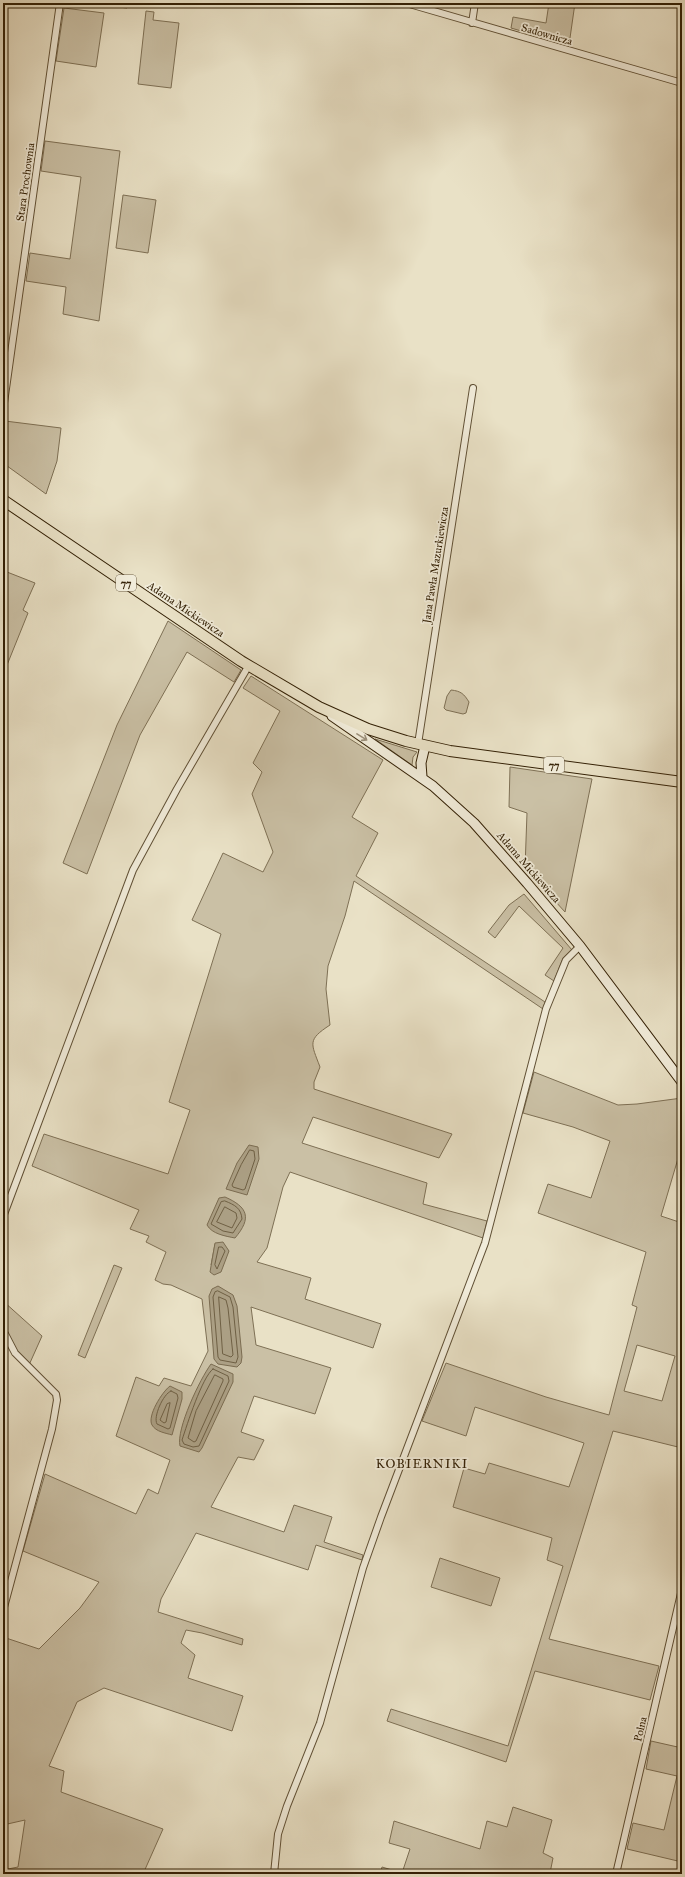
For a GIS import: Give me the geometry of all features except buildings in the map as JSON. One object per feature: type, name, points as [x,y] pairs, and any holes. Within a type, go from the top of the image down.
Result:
[{"type":"main road","name":"Adama Mickiewicza","points":[[3,500],[188,626],[319,707],[376,732],[422,745]]},
{"type":"main road","name":"77","points":[[422,745],[484,756],[682,782]]},
{"type":"street","name":"Stara Prochownia","points":[[3,410],[60,3]]},
{"type":"street","name":"Sadownicza","points":[[406,3],[682,84]]},
{"type":"street","points":[[472,23],[475,3]]},
{"type":"street","name":"Jana Pawła Mazurkiewicza","points":[[422,745],[473,388]]},
{"type":"street","points":[[3,1217],[133,870],[177,789],[249,665]]},
{"type":"street","name":"Adama Mickiewicza","points":[[319,707],[422,777],[459,808],[484,834],[580,946],[682,1082]]},
{"type":"street","points":[[422,745],[422,777]]},
{"type":"street","points":[[274,1874],[278,1834],[287,1806],[320,1723],[363,1568],[485,1243],[546,1009],[566,960],[580,946]]},
{"type":"street","points":[[3,1330],[15,1353],[48,1385],[56,1394],[57,1400],[52,1429],[3,1611]]},
{"type":"street","name":"Polna","points":[[616,1874],[682,1589]]},
{"type":"shaded area","points":[[84,3],[128,3],[127,8]]},
{"type":"shaded area","points":[[549,3],[575,3],[569,45],[511,28],[513,17],[546,23]]},
{"type":"shaded area","points":[[64,8],[104,13],[96,67],[56,61]]},
{"type":"shaded area","points":[[146,11],[154,12],[153,20],[179,23],[171,88],[138,84]]},
{"type":"shaded area","points":[[45,141],[120,151],[99,321],[63,314],[66,287],[26,281],[30,253],[70,259],[81,177],[41,171]]},
{"type":"shaded area","points":[[123,195],[156,200],[148,253],[116,248]]},
{"type":"shaded area","points":[[5,421],[61,428],[57,461],[46,494],[3,463]]},
{"type":"shaded area","points":[[7,572],[35,583],[23,610],[28,613],[3,675],[3,581]]},
{"type":"shaded area","points":[[168,621],[241,670],[234,682],[187,652],[140,735],[87,874],[63,863],[117,725]]},
{"type":"shaded area","points":[[251,676],[383,760],[352,817],[378,833],[356,876],[545,1002],[543,1009],[354,881],[345,916],[328,966],[326,989],[330,1025],[317,1035],[313,1043],[320,1067],[314,1082],[314,1089],[452,1134],[439,1158],[313,1117],[302,1143],[427,1183],[423,1204],[487,1221],[483,1238],[290,1172],[283,1187],[267,1248],[257,1262],[311,1278],[305,1299],[381,1324],[373,1348],[251,1307],[256,1345],[331,1368],[315,1414],[254,1396],[241,1432],[264,1440],[254,1460],[238,1457],[211,1507],[284,1532],[294,1505],[332,1517],[324,1542],[363,1555],[362,1560],[316,1545],[308,1570],[196,1533],[161,1599],[158,1612],[243,1639],[242,1645],[202,1633],[186,1630],[181,1643],[195,1655],[188,1678],[243,1696],[232,1731],[104,1688],[77,1702],[49,1766],[64,1771],[61,1792],[163,1829],[143,1874],[3,1874],[3,1870],[18,1867],[25,1820],[3,1825],[3,1719],[7,1716],[3,1712],[3,1637],[39,1649],[80,1608],[99,1582],[23,1551],[45,1474],[136,1514],[148,1489],[158,1494],[170,1460],[116,1436],[136,1377],[159,1386],[164,1378],[191,1386],[208,1351],[202,1299],[171,1285],[163,1284],[155,1280],[166,1252],[146,1242],[149,1236],[130,1229],[139,1210],[32,1166],[44,1134],[168,1174],[190,1110],[169,1102],[221,934],[192,920],[223,853],[263,872],[273,852],[252,794],[262,772],[253,763],[280,711],[243,688]],"holes":[[[215,1244],[229,1251],[211,1265]]]},
{"type":"shaded area","points":[[451,690],[460,692],[469,702],[466,713],[463,714],[446,710],[444,708],[447,696]]},
{"type":"shaded area","points":[[375,739],[417,752],[413,757],[412,765]]},
{"type":"shaded area","points":[[510,767],[592,779],[565,912],[525,868],[527,813],[509,807]]},
{"type":"shaded area","points":[[524,894],[572,950],[563,958],[554,981],[545,975],[563,948],[519,906],[495,938],[488,932],[509,905]]},
{"type":"shaded area","points":[[534,1072],[618,1105],[682,1098],[682,1145],[661,1216],[682,1223],[682,1448],[613,1431],[549,1639],[659,1666],[650,1700],[535,1671],[506,1762],[387,1721],[391,1709],[508,1746],[563,1566],[547,1560],[552,1538],[453,1507],[464,1468],[485,1474],[489,1463],[569,1487],[584,1443],[475,1407],[466,1436],[422,1421],[446,1363],[546,1397],[609,1415],[637,1307],[632,1305],[646,1252],[538,1213],[548,1184],[591,1198],[610,1141],[573,1127],[523,1113]],"holes":[[[637,1345],[675,1356],[662,1401],[624,1391]]]},
{"type":"shaded area","points":[[114,1265],[122,1268],[85,1358],[78,1355]]},
{"type":"shaded area","points":[[3,1301],[42,1336],[29,1365],[17,1352],[3,1325]]},
{"type":"shaded area","points":[[440,1558],[500,1578],[491,1606],[431,1587]]},
{"type":"shaded area","points":[[651,1741],[682,1748],[682,1862],[627,1849],[633,1823],[664,1830],[677,1776],[646,1769]]},
{"type":"shaded area","points":[[513,1807],[552,1820],[543,1853],[553,1858],[550,1873],[552,1874],[380,1874],[382,1867],[402,1873],[410,1849],[389,1843],[394,1821],[480,1849],[487,1821],[507,1827]]},
{"type":"water","points":[[249,1145],[258,1147],[259,1159],[247,1195],[226,1189],[237,1163]]},
{"type":"water","points":[[225,1197],[239,1205],[245,1214],[244,1225],[235,1238],[215,1233],[207,1225],[219,1198]]},
{"type":"water","points":[[223,1242],[229,1251],[221,1272],[214,1275],[210,1272],[215,1243]]},
{"type":"water","points":[[218,1286],[233,1295],[237,1306],[242,1357],[241,1363],[237,1367],[218,1364],[214,1359],[209,1296],[212,1289]]},
{"type":"water","points":[[211,1364],[233,1374],[233,1382],[199,1452],[180,1446],[180,1438],[190,1404]]},
{"type":"water","points":[[170,1386],[182,1392],[182,1399],[172,1435],[156,1429],[152,1425],[151,1421],[156,1404],[163,1393]]},
{"type":"district","name":"KOBIERNIKI","points":[[422,1463]]}]
